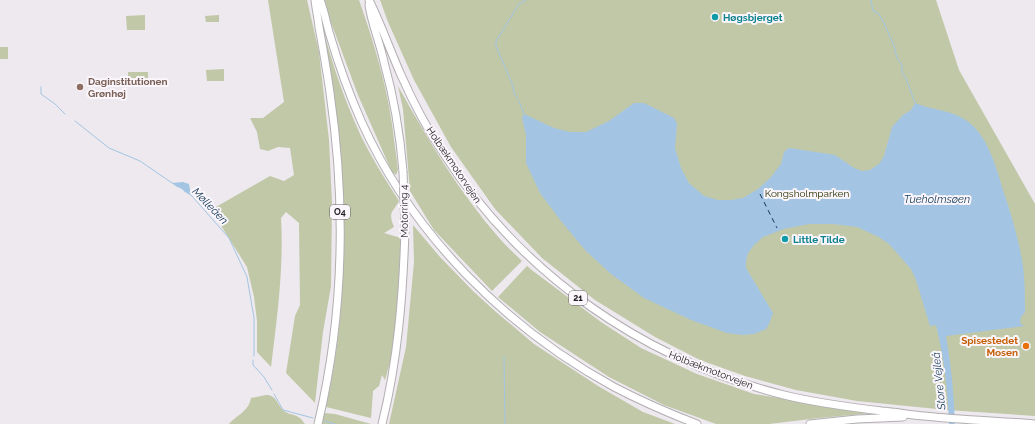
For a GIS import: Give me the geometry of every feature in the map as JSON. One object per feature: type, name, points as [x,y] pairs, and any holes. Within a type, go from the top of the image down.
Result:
[{"type":"highway","name":"O4","points":[[315,0],[334,121],[340,225],[339,286],[335,335],[326,393],[318,424]]},
{"type":"highway","points":[[320,0],[329,32],[348,87],[362,122],[376,151],[392,180],[411,208],[452,259],[482,290],[509,314],[580,367],[646,403],[697,424]]},
{"type":"highway","name":"Motorring 4","points":[[368,0],[371,17],[392,94],[397,122],[403,171],[405,230],[399,326],[391,382],[382,424]]},
{"type":"highway","name":"Holbækmotorvejen","points":[[368,0],[377,16],[400,74],[412,99],[428,128],[461,180],[511,239],[531,258],[570,292],[615,324],[639,338],[696,366],[726,378],[786,396],[823,403],[922,416],[1035,424]]},
{"type":"highway","points":[[810,424],[857,419],[922,416]]},
{"type":"green space","points":[[268,0],[307,0],[319,52],[329,140],[332,203],[331,286],[323,332],[315,403],[286,373],[295,316],[300,305],[299,223],[286,212],[281,218],[281,274],[271,367],[257,352],[257,321],[254,297],[247,267],[220,224],[209,211],[270,176],[284,181],[294,175],[290,148],[278,147],[268,151],[260,149],[257,132],[250,118],[263,118],[284,102]]},
{"type":"green space","points":[[325,0],[359,0],[383,77],[392,124],[398,170],[396,175],[392,172],[358,95],[329,17]]},
{"type":"green space","name":"Kongsholmparken","points":[[380,0],[936,0],[959,70],[1035,204],[1035,416],[947,410],[857,401],[796,390],[745,376],[700,360],[655,337],[595,300],[542,258],[495,209],[451,147],[414,80],[388,22]]},
{"type":"green space","points":[[145,15],[145,30],[127,30],[126,16]]},
{"type":"green space","points":[[219,15],[219,22],[206,22],[205,16]]},
{"type":"green space","points":[[324,32],[340,84],[360,134],[373,160],[399,201],[391,215],[394,227],[384,233],[401,238],[399,291],[392,355],[385,380],[382,375],[379,386],[373,391],[371,418],[326,407],[341,312],[344,248],[339,137]]},
{"type":"green space","points":[[0,47],[8,47],[8,59],[0,59]]},
{"type":"green space","points":[[224,69],[224,81],[207,81],[206,70]]},
{"type":"green space","points":[[128,72],[148,72],[148,82],[128,83]]},
{"type":"green space","points":[[398,86],[433,146],[471,203],[500,239],[522,261],[492,291],[434,230],[410,191],[403,109]]},
{"type":"green space","points":[[413,225],[440,257],[474,292],[534,344],[598,386],[643,412],[675,424],[389,424],[406,347],[414,262]]},
{"type":"green space","points":[[527,266],[601,322],[641,348],[697,374],[754,394],[872,413],[769,424],[716,424],[664,405],[609,377],[540,332],[498,297]]},
{"type":"green space","points":[[270,395],[275,398],[284,411],[297,416],[305,424],[229,424],[245,410],[251,398]]},
{"type":"green space","points":[[324,413],[335,414],[371,424],[322,424]]},
{"type":"water","name":"Tueholmsøen","points":[[634,103],[644,103],[674,118],[677,124],[675,148],[681,168],[689,183],[704,196],[718,200],[743,198],[758,189],[771,177],[781,164],[784,152],[790,148],[835,155],[854,168],[862,171],[870,170],[879,164],[884,156],[892,127],[903,115],[911,110],[915,103],[959,116],[973,126],[986,143],[991,154],[1019,244],[1025,286],[1025,312],[1021,317],[1020,323],[1024,326],[946,336],[952,380],[955,424],[949,424],[945,374],[936,325],[930,326],[916,280],[911,269],[889,244],[879,237],[857,227],[833,224],[809,224],[784,229],[763,237],[748,253],[746,268],[773,313],[766,329],[754,334],[743,335],[727,333],[691,320],[644,298],[611,274],[586,251],[540,193],[526,163],[526,135],[522,118],[524,114],[554,128],[570,132],[586,132],[609,121]]},
{"type":"water","points":[[183,182],[189,184],[191,195],[172,183]]},
{"type":"waterway","name":"Store Vejleå","points":[[518,99],[514,93],[513,86],[496,46],[496,41],[519,4],[526,0]]},
{"type":"waterway","points":[[871,0],[873,11],[878,13],[894,46],[897,58],[902,65],[902,73],[906,78],[915,103]]},
{"type":"waterway","points":[[41,87],[41,94],[55,104],[65,114]]},
{"type":"waterway","name":"Store Vejleå","points":[[519,101],[524,114]]},
{"type":"waterway","name":"Mølleåen","points":[[75,121],[109,148],[140,161],[178,187]]},
{"type":"waterway","name":"Mølleåen","points":[[184,191],[191,195],[229,238],[247,277],[254,318],[254,356]]},
{"type":"waterway","points":[[504,357],[505,424]]},
{"type":"waterway","points":[[253,360],[253,365],[264,377],[272,390]]},
{"type":"waterway","points":[[274,394],[283,410],[313,418]]},
{"type":"waterway","points":[[324,421],[335,424]]},
{"type":"ferry route","points":[[760,194],[777,228]]},
{"type":"place","name":"Høgsbjerget","points":[[715,17]]},
{"type":"place","name":"Daginstitutionen Grønhøj","points":[[80,87]]},
{"type":"place","name":"Little Tilde","points":[[785,239]]},
{"type":"place","name":"Spisestedet Mosen","points":[[1026,346]]}]
